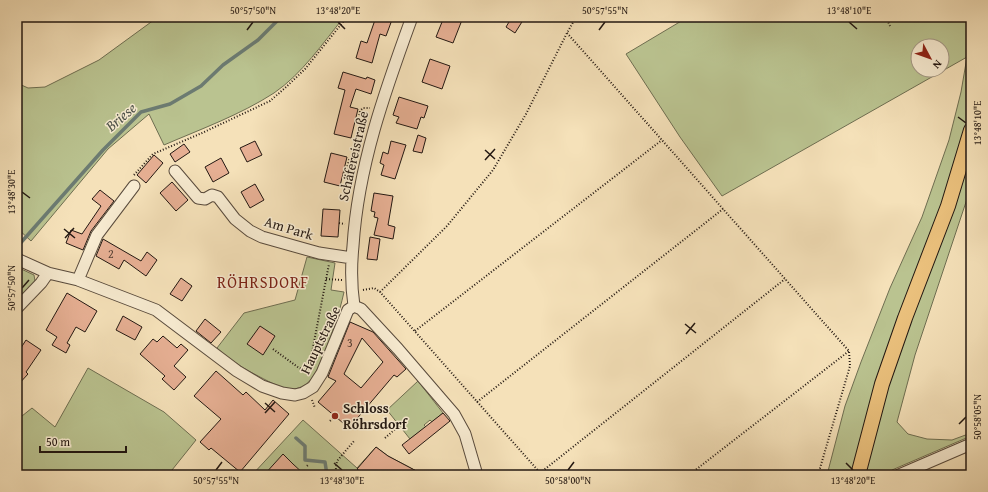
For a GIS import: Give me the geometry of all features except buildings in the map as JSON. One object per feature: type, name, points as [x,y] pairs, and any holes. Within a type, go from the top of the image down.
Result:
[{"type":"main road","points":[[858,475],[882,384],[905,318],[948,206],[971,130]]},
{"type":"street","name":"Schäfereistraße","points":[[354,306],[352,292],[352,258],[354,226],[362,176],[379,110],[412,17]]},
{"type":"street","name":"Am Park","points":[[175,171],[198,198],[205,199],[212,195],[218,197],[235,219],[250,231],[262,237],[290,246],[352,258]]},
{"type":"street","points":[[78,280],[97,235],[134,186]]},
{"type":"street","name":"Hauptstraße","points":[[17,259],[48,273],[78,280],[156,310],[250,379],[272,391],[295,395],[303,393],[313,387],[322,373],[348,310],[354,306],[362,309],[454,414],[465,434],[477,475]]},
{"type":"street","points":[[17,308],[41,283],[48,273]]},
{"type":"street","points":[[899,475],[971,444]]},
{"type":"path","points":[[134,186],[134,175],[153,154],[270,101],[305,69],[347,17]]},
{"type":"path","points":[[380,292],[447,226],[493,170],[526,114],[576,17]]},
{"type":"path","points":[[662,17],[676,17]]},
{"type":"path","points":[[886,17],[890,26]]},
{"type":"path","points":[[567,33],[849,351],[850,366],[818,475]]},
{"type":"path","points":[[357,124],[360,111],[363,108],[379,110]]},
{"type":"path","points":[[415,331],[662,140]]},
{"type":"path","points":[[349,160],[345,172],[350,174]]},
{"type":"path","points":[[477,402],[723,209]]},
{"type":"path","points":[[304,369],[310,363],[326,279],[330,262],[335,255]]},
{"type":"path","points":[[326,279],[334,280]]},
{"type":"path","points":[[540,472],[786,279]]},
{"type":"path","points":[[352,292],[374,288],[380,292],[542,475]]},
{"type":"path","points":[[273,349],[300,368],[304,369],[307,375]]},
{"type":"path","points":[[690,475],[849,351]]},
{"type":"path","points":[[330,421],[335,416]]},
{"type":"path","points":[[385,438],[400,425]]},
{"type":"path","points":[[335,475],[337,461],[354,441]]},
{"type":"green space","points":[[158,17],[344,17],[312,58],[294,77],[274,93],[248,108],[164,145],[149,114],[108,149],[31,241],[17,228],[17,83],[28,88],[45,87],[99,60]]},
{"type":"green space","points":[[688,17],[971,17],[971,187],[915,355],[897,422],[908,434],[927,439],[952,440],[971,433],[971,436],[892,470],[892,475],[888,475],[887,471],[879,475],[827,475],[845,406],[861,362],[890,288],[922,217],[949,140],[961,92],[967,57],[950,67],[950,38],[910,38],[910,78],[930,78],[722,196],[680,137],[626,54]]},
{"type":"green space","points":[[307,257],[335,263],[331,290],[344,292],[332,334],[315,373],[304,385],[290,389],[277,385],[248,371],[217,348],[244,313],[295,300]]},
{"type":"green space","points":[[17,267],[34,275],[35,281],[17,303]]},
{"type":"green space","points":[[88,368],[164,412],[196,440],[168,475],[17,475],[17,420],[32,408],[55,427]]},
{"type":"green space","points":[[418,381],[443,413],[432,422],[430,420],[424,425],[426,427],[410,439],[387,410]]},
{"type":"green space","points":[[303,420],[357,468],[376,447],[388,456],[424,475],[252,475]]},
{"type":"waterway","name":"Briese","points":[[17,247],[103,150],[141,112],[170,104],[201,86],[223,65],[258,40],[281,17]]},
{"type":"waterway","points":[[296,438],[305,446],[305,460],[325,462],[327,475]]},
{"type":"place","name":"Schloss Röhrsdorf","points":[[335,416]]},
{"type":"district","name":"RÖHRSDORF","points":[[263,282]]}]
